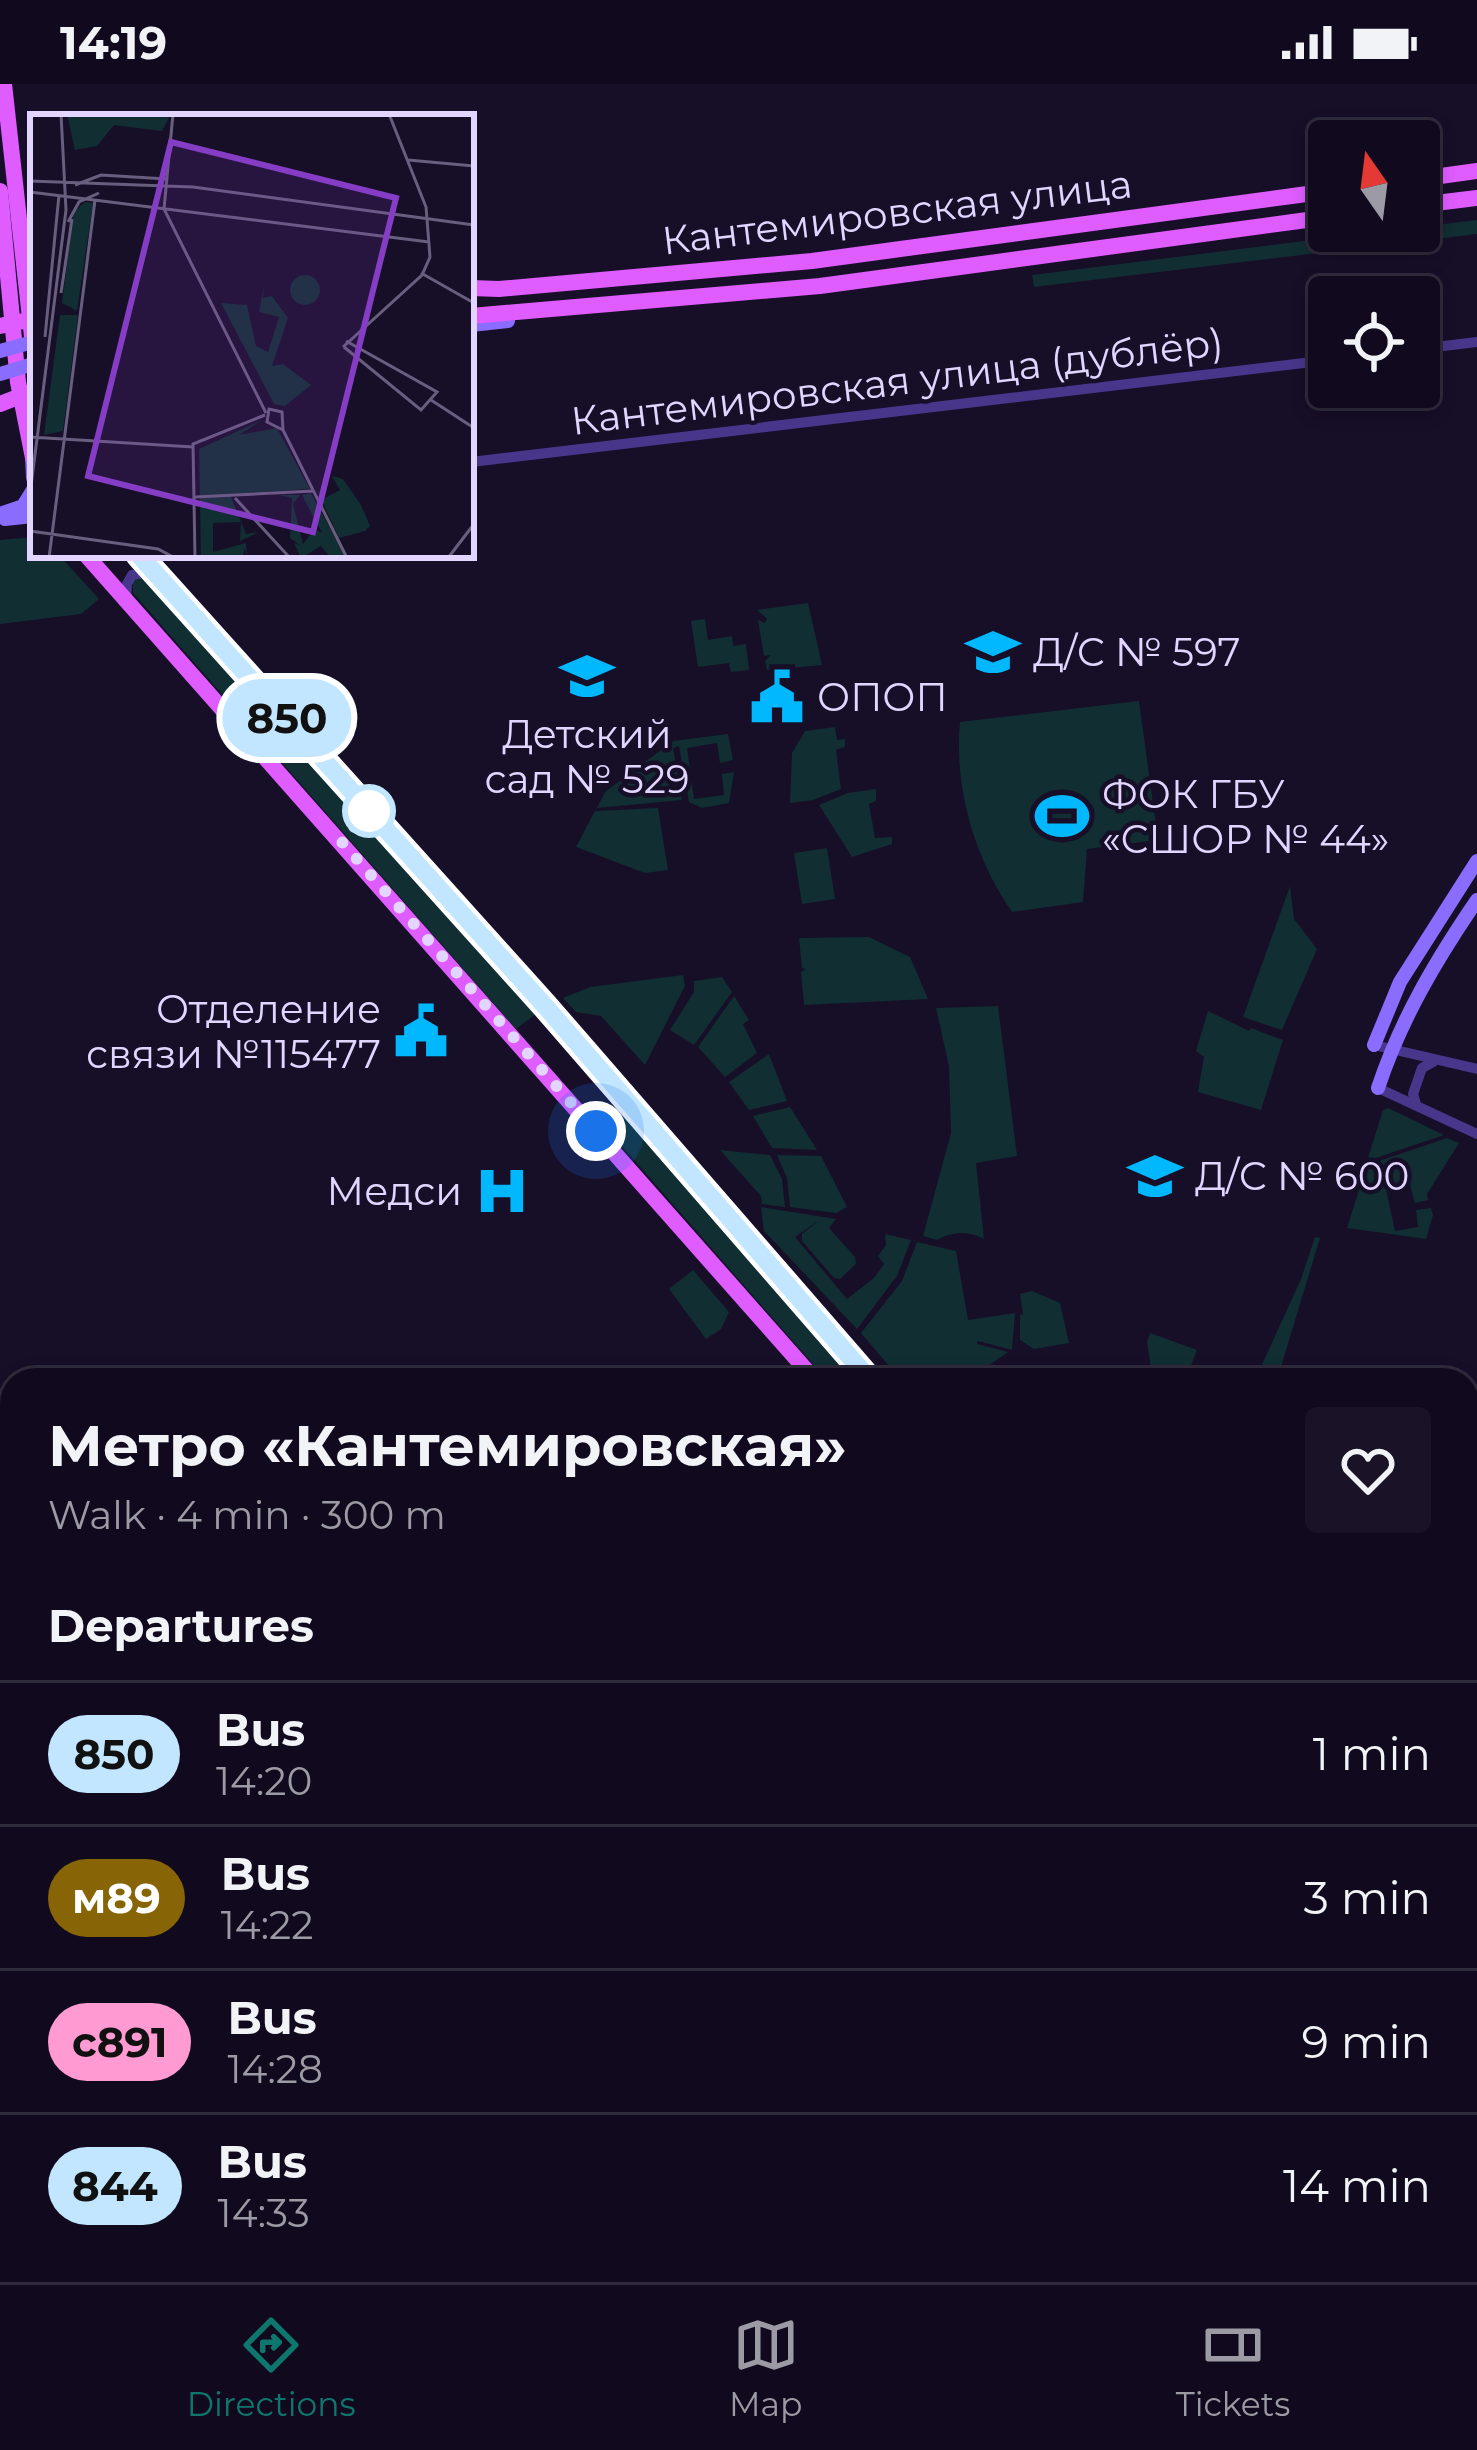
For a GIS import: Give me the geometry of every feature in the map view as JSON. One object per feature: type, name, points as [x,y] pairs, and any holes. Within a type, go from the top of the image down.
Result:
[{"type":"main road","points":[[4,84],[18,382],[30,443]]},
{"type":"main road","points":[[1440,176],[1477,171]]},
{"type":"main road","points":[[0,190],[15,317]]},
{"type":"main road","name":"Кантемировская улица","points":[[474,289],[812,261],[1308,194]]},
{"type":"main road","points":[[1440,202],[1477,198]]},
{"type":"main road","name":"Кантемировская улица","points":[[474,314],[649,304],[820,286],[1308,220]]},
{"type":"main road","points":[[474,325],[649,304]]},
{"type":"main road","points":[[0,351],[30,344]]},
{"type":"main road","points":[[0,374],[30,365]]},
{"type":"main road","points":[[0,404],[30,392]]},
{"type":"main road","points":[[0,517],[22,506],[30,494]]},
{"type":"main road","points":[[0,517],[30,516]]},
{"type":"main road","points":[[89,558],[804,1368]]},
{"type":"main road","points":[[141,558],[545,1006],[860,1368]]},
{"type":"main road","points":[[1374,1045],[1400,982],[1476,866]]},
{"type":"main road","points":[[1378,1088],[1423,982],[1475,903],[1468,890],[1455,894]]},
{"type":"street","points":[[1440,346],[1477,342]]},
{"type":"street","name":"Кантемировская улица (дублёр)","points":[[474,462],[1308,362]]},
{"type":"street","points":[[126,601],[132,575],[153,572]]},
{"type":"street","points":[[1374,1045],[1477,1069]]},
{"type":"street","points":[[1416,1104],[1413,1094],[1421,1068],[1437,1061]]},
{"type":"street","points":[[1378,1088],[1477,1134]]},
{"type":"green space","points":[[1477,220],[1477,234],[1440,238],[1440,224]]},
{"type":"green space","points":[[1308,241],[1308,252],[1327,252],[1034,287],[1032,275]]},
{"type":"green space","points":[[30,537],[30,558],[62,558],[99,599],[81,614],[0,624],[0,540]]},
{"type":"green space","points":[[146,575],[251,687],[536,1014],[516,1029],[133,593],[133,580]]},
{"type":"green space","points":[[808,603],[822,665],[767,670],[765,661],[771,655],[764,656],[758,620],[765,623],[767,619],[757,610]]},
{"type":"green space","points":[[705,619],[708,640],[732,636],[733,646],[746,644],[749,670],[731,672],[729,663],[698,667],[691,621]]},
{"type":"green space","name":"ФОК ГБУ «СШОР № 44»","points":[[1139,701],[1158,840],[1087,849],[1083,902],[1012,912],[987,868],[969,821],[960,772],[960,722]]},
{"type":"green space","points":[[835,727],[837,740],[845,739],[845,747],[836,750],[841,789],[790,803],[792,753],[805,731]]},
{"type":"green space","points":[[728,734],[733,760],[720,763],[717,743],[687,748],[694,799],[724,795],[722,774],[734,772],[729,803],[702,808],[689,802],[679,746],[673,748],[682,800],[597,808],[605,792],[673,741]]},
{"type":"green space","points":[[876,789],[876,801],[869,804],[875,838],[892,837],[892,844],[852,857],[819,805],[848,793]]},
{"type":"green space","points":[[658,808],[668,870],[645,873],[576,847],[595,811]]},
{"type":"green space","points":[[827,848],[835,899],[802,904],[794,853]]},
{"type":"green space","points":[[1290,886],[1294,919],[1317,949],[1282,1030],[1243,1017]]},
{"type":"green space","points":[[869,937],[910,957],[928,999],[804,1005],[801,972],[806,969],[802,968],[799,938]]},
{"type":"green space","points":[[683,975],[685,986],[645,1065],[601,1016],[576,1012],[563,998],[590,987]]},
{"type":"green space","points":[[722,977],[732,992],[694,1045],[670,1030],[694,992],[694,981]]},
{"type":"green space","points":[[734,996],[749,1020],[743,1024],[757,1053],[725,1077],[698,1047]]},
{"type":"green space","points":[[998,1006],[1017,1156],[976,1163],[984,1239],[960,1233],[937,1240],[923,1236],[951,1133],[949,1066],[936,1008]]},
{"type":"green space","points":[[1208,1011],[1249,1031],[1283,1040],[1261,1110],[1198,1092],[1204,1057],[1196,1051]]},
{"type":"green space","points":[[769,1054],[787,1101],[749,1110],[729,1082]]},
{"type":"green space","points":[[790,1107],[817,1150],[772,1148],[753,1116]]},
{"type":"green space","points":[[1388,1108],[1444,1135],[1367,1161],[1383,1110]]},
{"type":"green space","points":[[621,1114],[846,1368],[816,1368],[606,1128]]},
{"type":"green space","points":[[1447,1138],[1459,1143],[1427,1194],[1428,1200],[1415,1203],[1410,1185],[1386,1189],[1395,1231],[1418,1227],[1416,1210],[1431,1208],[1426,1239],[1347,1228],[1367,1165]]},
{"type":"green space","points":[[720,1150],[770,1155],[782,1179],[785,1207],[762,1204],[761,1196]]},
{"type":"green space","points":[[777,1155],[821,1156],[847,1207],[836,1213],[790,1207],[787,1178]]},
{"type":"green space","points":[[761,1207],[836,1219],[829,1228],[856,1264],[840,1279],[802,1241],[802,1234],[821,1219],[795,1237],[847,1299],[884,1264],[878,1256],[886,1245],[885,1234],[911,1240],[897,1276],[857,1329],[764,1231]]},
{"type":"green space","points":[[1315,1237],[1320,1238],[1281,1368],[1260,1368]]},
{"type":"green space","points":[[917,1242],[956,1251],[968,1320],[1015,1313],[1012,1350],[978,1341],[1008,1352],[985,1368],[891,1368],[861,1333],[902,1281]]},
{"type":"green space","points":[[693,1270],[729,1312],[721,1329],[706,1339],[669,1289]]},
{"type":"green space","points":[[1032,1291],[1060,1303],[1069,1343],[1034,1349],[1020,1340],[1020,1294]]},
{"type":"green space","points":[[1150,1333],[1197,1350],[1190,1368],[1151,1368]]},
{"type":"bus line","name":"850","points":[[141,558],[545,1006],[860,1368]]},
{"type":"place","name":"Д/C № 597","points":[[993,652]]},
{"type":"place","name":"Детский сад № 529","points":[[587,676]]},
{"type":"place","name":"ОПОП","points":[[777,697]]},
{"type":"place","name":"ФОК ГБУ «СШОР № 44»","points":[[1062,816]]},
{"type":"place","name":"Отделение связи №115477","points":[[421,1031]]},
{"type":"place","name":"Д/C № 600","points":[[1155,1176]]},
{"type":"place","name":"Медси","points":[[502,1191]]},
{"type":"route","points":[[369,811],[341,841],[596,1131]]}]
